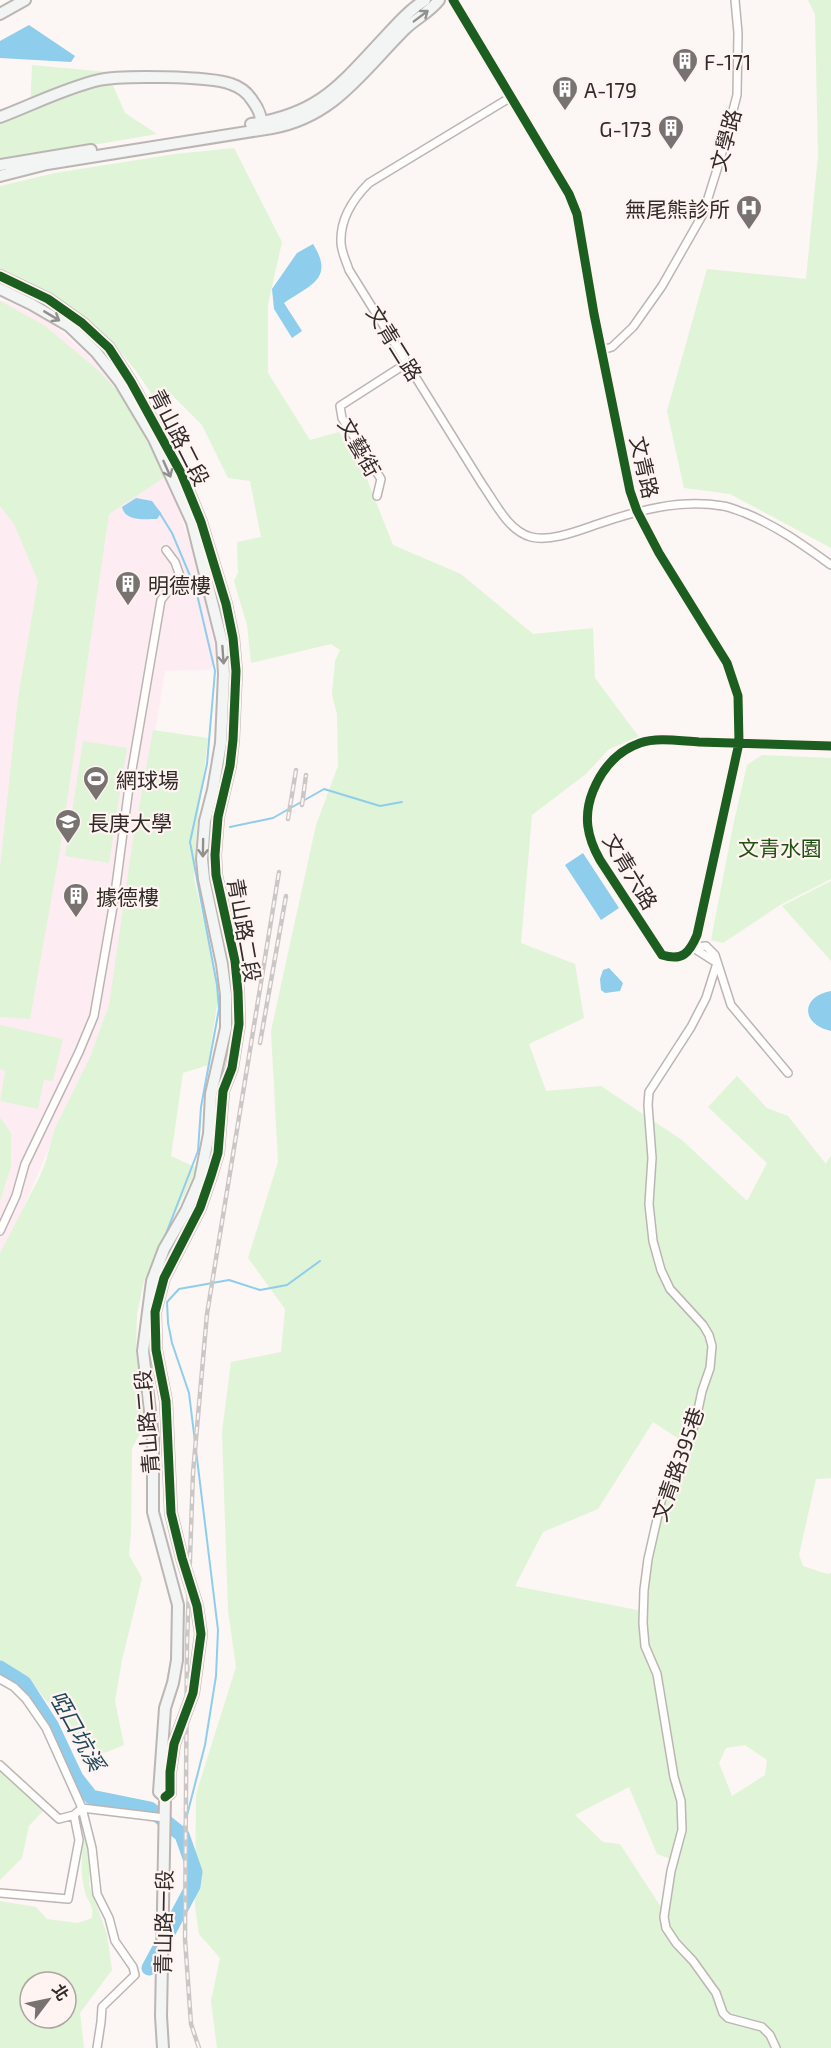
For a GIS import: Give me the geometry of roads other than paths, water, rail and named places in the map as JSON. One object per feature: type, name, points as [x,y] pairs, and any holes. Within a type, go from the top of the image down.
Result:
[{"type":"street","points":[[0,14],[25,0]]},
{"type":"street","points":[[0,176],[47,164],[258,126],[300,112],[332,92],[406,14],[424,0]]},
{"type":"street","points":[[0,165],[258,126],[290,125],[316,114],[329,105],[362,75],[409,25],[435,6],[439,0]]},
{"type":"street","name":"文青路","points":[[453,0],[569,194],[577,214],[630,491],[637,511],[668,570],[727,663],[738,696],[739,743],[699,925],[692,947]]},
{"type":"street","name":"文學路","points":[[602,350],[612,347],[633,327],[662,286],[703,214],[737,95],[738,33],[735,0]]},
{"type":"street","points":[[0,117],[89,82],[113,77],[210,79],[232,84],[244,90],[254,101],[258,126]]},
{"type":"street","points":[[0,123],[91,88],[121,83],[216,85],[230,88],[241,94],[249,104],[258,126]]},
{"type":"street","name":"文青二路","points":[[511,98],[369,183],[353,199],[344,220],[340,243],[349,270],[482,484],[506,518],[531,537],[565,535],[637,511],[685,503],[725,506],[773,525],[831,565]]},
{"type":"street","name":"青山路二段","points":[[0,276],[48,299],[82,323],[109,348],[131,382],[181,473],[201,522],[226,604],[233,638],[236,671],[234,740],[218,817],[215,855],[216,875],[235,961],[239,1024],[232,1068],[224,1091],[218,1153],[200,1208],[164,1278],[155,1312],[156,1350],[166,1401],[171,1513],[197,1606],[201,1634],[193,1693],[174,1744],[170,1793],[165,1797],[159,1792],[160,1770],[165,1708],[174,1683],[177,1660],[178,1605],[153,1512],[153,1437],[143,1351],[152,1281],[164,1249],[186,1211],[200,1179],[209,1134],[211,1094],[226,1028],[226,995],[222,964],[204,879],[202,858],[205,821],[221,743],[224,674],[222,642],[192,522],[154,439],[120,382],[96,352],[69,326],[0,289]]},
{"type":"street","name":"文藝街","points":[[377,496],[381,479],[342,418],[340,406],[407,363]]},
{"type":"street","points":[[0,1230],[16,1196],[25,1164],[94,1016],[114,901],[129,787],[161,600],[180,576],[175,562],[166,550]]},
{"type":"street","name":"文青六路","points":[[692,947],[683,956],[673,958],[662,955],[592,846],[588,831],[589,802],[603,772],[612,760],[625,750],[641,743],[661,741],[739,743]]},
{"type":"street","points":[[739,743],[831,746]]},
{"type":"street","points":[[692,947],[706,946],[715,955],[731,1005],[788,1073]]},
{"type":"street","name":"文青路395巷","points":[[717,963],[706,998],[691,1027],[649,1092],[652,1158],[649,1203],[653,1241],[661,1270],[670,1289],[703,1324],[712,1346],[711,1368],[702,1391],[695,1424],[675,1461],[663,1493],[648,1559],[643,1623],[645,1646],[657,1674],[674,1777],[681,1801],[682,1830],[671,1871],[664,1917],[666,1928],[716,1994],[723,2013],[728,2018],[762,2027],[770,2035],[776,2048]]},
{"type":"street","points":[[0,1679],[14,1687],[26,1699],[46,1728],[82,1808],[92,1848],[97,1894],[115,1941],[133,1967],[135,1975],[102,2007],[97,2048]]},
{"type":"street","points":[[0,1765],[58,1819],[74,1815],[82,1808],[165,1818]]},
{"type":"street","name":"青山路一段","points":[[163,2048],[161,2016],[165,1797]]},
{"type":"street","points":[[0,1893],[68,1899],[79,1840],[74,1815]]},
{"type":"water","points":[[29,25],[75,56],[71,62],[0,58],[0,41]]},
{"type":"water","points":[[313,244],[319,256],[320,273],[310,286],[284,303],[302,331],[292,338],[274,309],[272,289],[297,253]]},
{"type":"water","points":[[136,498],[152,501],[161,513],[157,519],[136,519],[124,512],[122,507]]},
{"type":"water","points":[[583,853],[619,908],[601,920],[565,865]]},
{"type":"water","points":[[609,968],[623,983],[620,991],[605,993],[601,990],[600,979],[603,970]]},
{"type":"water","points":[[831,991],[831,1031],[814,1022],[809,1017],[808,1010],[814,998]]},
{"type":"waterway","points":[[159,512],[172,533],[196,590],[215,671],[207,764],[190,842],[217,985],[219,1009],[201,1107],[198,1151],[164,1239]]},
{"type":"waterway","points":[[230,827],[273,818],[324,789],[380,806],[402,802]]},
{"type":"waterway","points":[[182,1835],[205,1745],[216,1676],[218,1630],[189,1393],[172,1343],[167,1302],[179,1289],[229,1280],[260,1290],[287,1285],[320,1261]]},
{"type":"waterway","points":[[142,1313],[144,1304]]},
{"type":"waterway","name":"啞口坑溪","points":[[0,1668],[24,1683],[51,1725],[76,1778],[91,1797],[150,1809],[182,1835],[195,1872],[193,1886],[149,1968]]},
{"type":"railway","points":[[288,819],[296,770]]},
{"type":"railway","points":[[302,805],[306,775]]},
{"type":"railway","points":[[199,2048],[191,2024],[185,1939],[187,1644],[193,1473],[207,1314],[279,872]]},
{"type":"railway","points":[[260,1043],[286,896]]},
{"type":"place","name":"F-171","points":[[685,84]]},
{"type":"place","name":"A-179","points":[[565,112]]},
{"type":"place","name":"G-173","points":[[671,151]]},
{"type":"place","name":"無尾熊診所","points":[[749,231]]},
{"type":"place","name":"明德樓","points":[[128,607]]},
{"type":"place","name":"網球場","points":[[96,802]]},
{"type":"place","name":"長庚大學","points":[[68,845]]},
{"type":"place","name":"據德樓","points":[[76,919]]},
{"type":"park label","name":"文青水園","points":[[780,847]]}]
